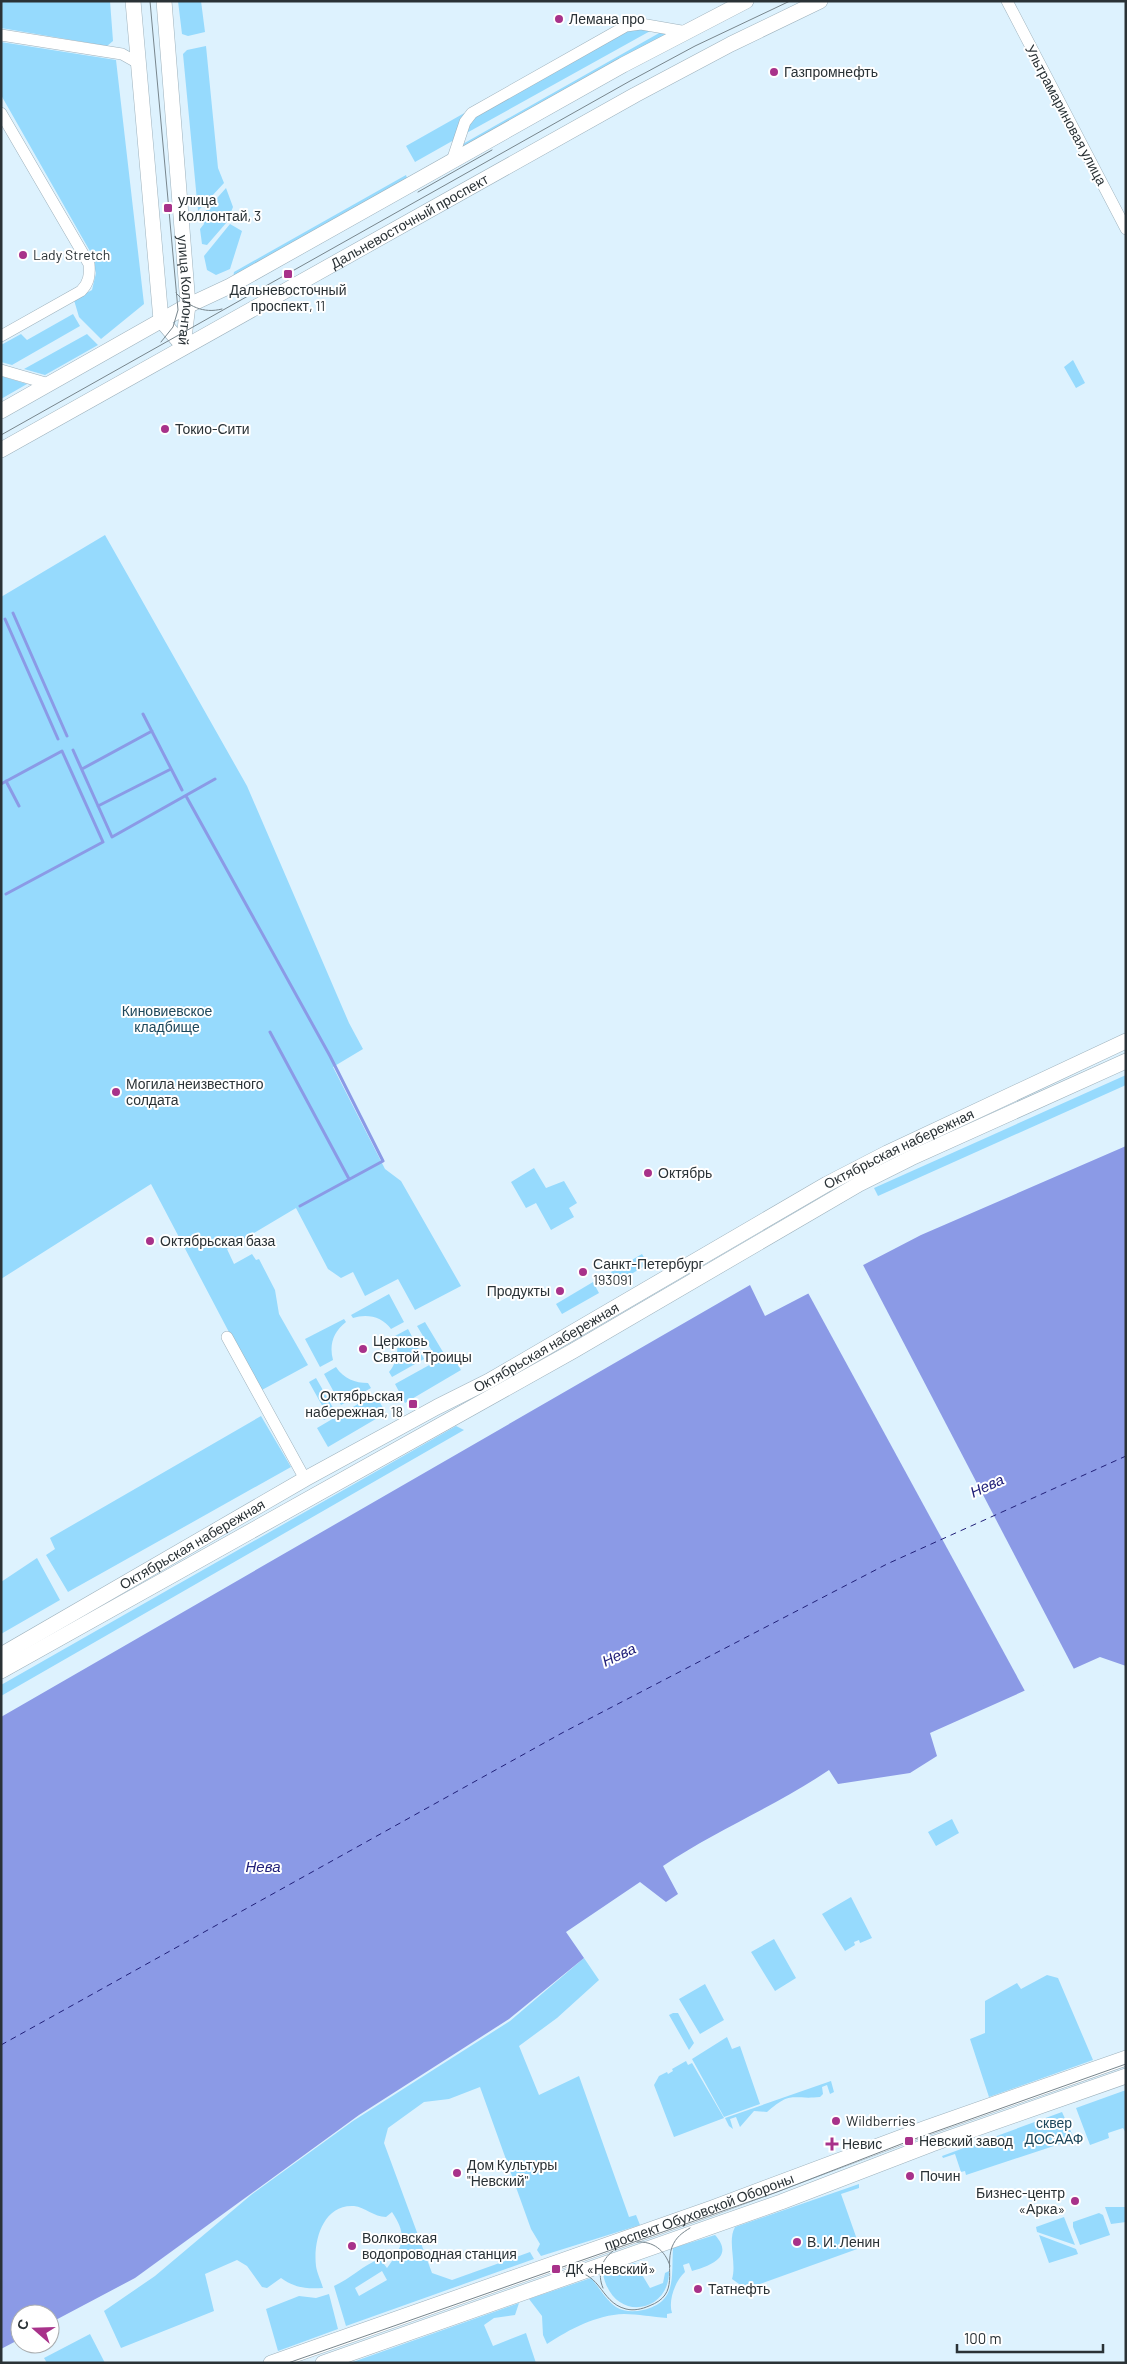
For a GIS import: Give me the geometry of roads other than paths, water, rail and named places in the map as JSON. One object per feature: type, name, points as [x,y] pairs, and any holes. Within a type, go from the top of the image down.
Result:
[{"type":"main road","name":"улица Коллонтай","points":[[133,1],[161,320],[183,346]]},
{"type":"main road","name":"улица Коллонтай","points":[[164,1],[188,305],[183,346]]},
{"type":"main road","points":[[1,411],[188,305],[230,286],[452,161],[746,1]]},
{"type":"main road","name":"Дальневосточный проспект","points":[[1,450],[183,346],[635,95],[731,44],[820,1]]},
{"type":"main road","name":"Октябрьская набережная","points":[[1,1655],[305,1478],[437,1407],[489,1382],[827,1184],[887,1153],[1126,1042]]},
{"type":"main road","name":"Октябрьская набережная","points":[[1,1671],[573,1351],[859,1184],[911,1158],[1126,1062]]},
{"type":"main road","name":"проспект Обуховской Обороны","points":[[271,2363],[712,2208],[926,2128],[1126,2058]]},
{"type":"main road","name":"проспект Обуховской Обороны","points":[[323,2363],[772,2206],[932,2144],[1126,2076]]},
{"type":"street","name":"Ультрамариновая улица","points":[[1007,1],[1126,229]]},
{"type":"street","points":[[452,161],[464,122],[472,114],[626,26],[641,24],[687,32]]},
{"type":"street","points":[[1,35],[122,54],[138,62]]},
{"type":"street","points":[[1,113],[89,264],[90,272],[86,286],[67,300],[1,336]]},
{"type":"street","points":[[1,370],[49,384]]},
{"type":"street","points":[[227,1337],[305,1478]]},
{"type":"water","name":"Нева","points":[[1126,1146],[1126,1666],[1100,1657],[930,1733],[937,1756],[910,1773],[838,1784],[829,1770],[683,1853],[663,1866],[678,1894],[666,1902],[640,1882],[566,1932],[584,1958],[509,2019],[359,2115],[135,2278],[60,2318],[60,2304],[10,2304],[10,2344],[1,2349],[1,1717],[750,1285],[765,1316],[921,1235]]},
{"type":"waterway","points":[[13,613],[67,736]]},
{"type":"waterway","points":[[5,619],[58,739]]},
{"type":"waterway","points":[[143,714],[182,790]]},
{"type":"waterway","points":[[82,769],[152,731]]},
{"type":"waterway","points":[[73,750],[112,837],[215,779]]},
{"type":"waterway","points":[[1,784],[62,751],[103,842],[6,894]]},
{"type":"waterway","points":[[98,806],[171,769]]},
{"type":"waterway","points":[[6,781],[19,806]]},
{"type":"waterway","points":[[186,796],[330,1056],[383,1161],[300,1206]]},
{"type":"waterway","points":[[270,1032],[349,1179]]},
{"type":"tram line","points":[[150,1],[178,310],[173,327],[161,342]]},
{"type":"tram line","points":[[1,435],[630,81],[695,46],[790,1]]},
{"type":"tram line","points":[[418,192],[492,150]]},
{"type":"tram line","points":[[176,293],[196,308],[202,310],[222,309]]},
{"type":"tram line","points":[[288,2363],[777,2192],[909,2141],[1126,2064]]},
{"type":"tram line","points":[[564,2272],[576,2272],[586,2275],[593,2280],[610,2300],[626,2309],[632,2310],[646,2307],[659,2301],[665,2295],[670,2281],[672,2247],[675,2241],[690,2228]]},
{"type":"tram line","points":[[637,2242],[648,2243],[658,2248],[665,2255],[670,2266]]},
{"type":"tram line","points":[[603,2288],[600,2278],[601,2268],[613,2251]]},
{"type":"place","name":"Лемана про","points":[[559,19]]},
{"type":"place","name":"Газпромнефть","points":[[774,72]]},
{"type":"place","name":"улица Коллонтай, 3","points":[[168,208]]},
{"type":"place","name":"Lady Stretch","points":[[23,255]]},
{"type":"place","name":"Дальневосточный проспект, 11","points":[[288,274]]},
{"type":"place","name":"Токио-Сити","points":[[165,429]]},
{"type":"place","name":"Могила неизвестного солдата","points":[[116,1092]]},
{"type":"place","name":"Октябрь","points":[[648,1173]]},
{"type":"place","name":"Октябрьская база","points":[[150,1241]]},
{"type":"place","name":"Санкт-Петербург 193091","points":[[583,1272]]},
{"type":"place","name":"Продукты","points":[[560,1291]]},
{"type":"place","name":"Церковь Святой Троицы","points":[[363,1349]]},
{"type":"place","name":"Октябрьская набережная, 18","points":[[413,1404]]},
{"type":"place","name":"Wildberries","points":[[836,2121]]},
{"type":"place","name":"Невский завод","points":[[909,2141]]},
{"type":"place","name":"Невис","points":[[832,2144]]},
{"type":"place","name":"Дом Культуры \"Невский\"","points":[[457,2173]]},
{"type":"place","name":"Почин","points":[[910,2176]]},
{"type":"place","name":"Бизнес-центр «Арка»","points":[[1075,2201]]},
{"type":"place","name":"В. И. Ленин","points":[[797,2242]]},
{"type":"place","name":"Волковская водопроводная станция","points":[[352,2246]]},
{"type":"place","name":"ДК «Невский»","points":[[556,2269]]},
{"type":"place","name":"Татнефть","points":[[698,2289]]},
{"type":"park label","name":"Киновиевское кладбище","points":[[167,1020]]},
{"type":"park label","name":"сквер ДОСААФ","points":[[1054,2132]]}]
